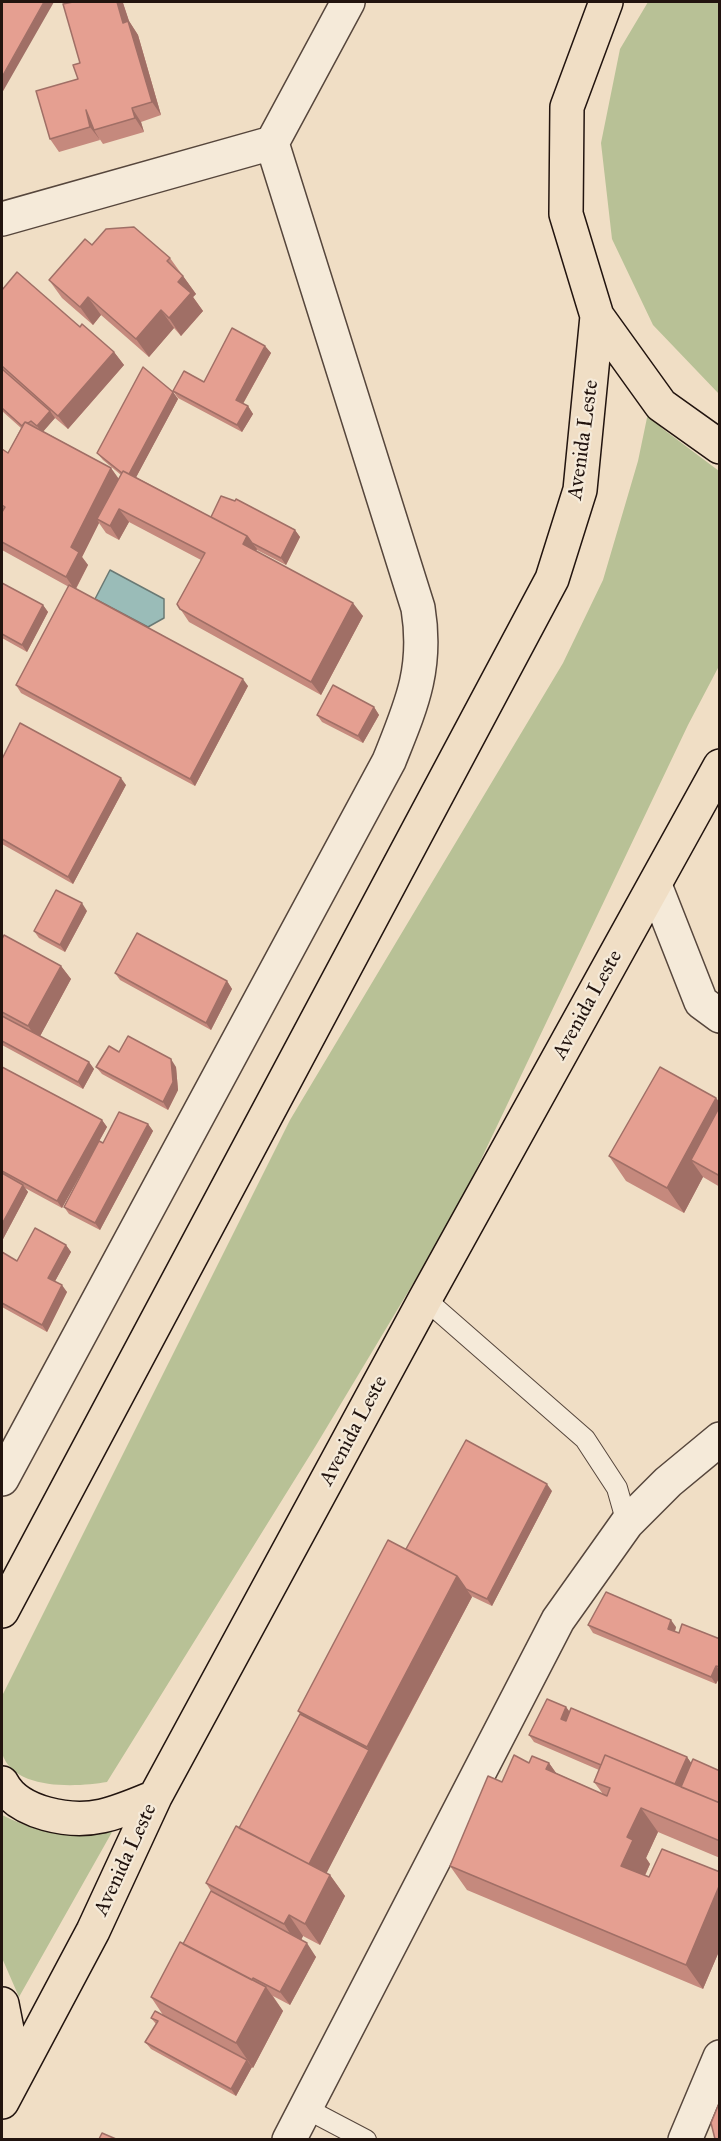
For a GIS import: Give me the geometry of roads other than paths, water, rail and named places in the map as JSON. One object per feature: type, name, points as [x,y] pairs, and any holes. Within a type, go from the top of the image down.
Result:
[{"type":"main road","points":[[606,2],[567,107],[566,214],[597,316],[661,405],[720,447]]},
{"type":"main road","name":"Avenida Leste","points":[[2,1611],[552,579],[580,490],[590,412],[597,316]]},
{"type":"main road","name":"Avenida Leste","points":[[9,2088],[93,1930],[155,1797],[425,1299],[720,766]]},
{"type":"main road","points":[[2,1783],[6,1792],[37,1812],[70,1817],[100,1816],[155,1797]]},
{"type":"main road","points":[[2,2004],[9,2088]]},
{"type":"street","points":[[2,219],[272,142],[348,2]]},
{"type":"street","points":[[2,1479],[389,762],[413,699],[420,669],[422,634],[418,608],[272,142]]},
{"type":"street","points":[[655,885],[701,1002],[720,1016]]},
{"type":"street","points":[[289,2139],[558,1620],[627,1523],[668,1482],[720,1439]]},
{"type":"street","points":[[685,2139],[720,2057]]},
{"type":"lane","points":[[425,1299],[585,1439],[617,1488],[627,1523]]},
{"type":"lane","points":[[305,2108],[366,2139]]},
{"type":"water","points":[[110,570],[164,599],[164,618],[148,627],[95,599]]}]
